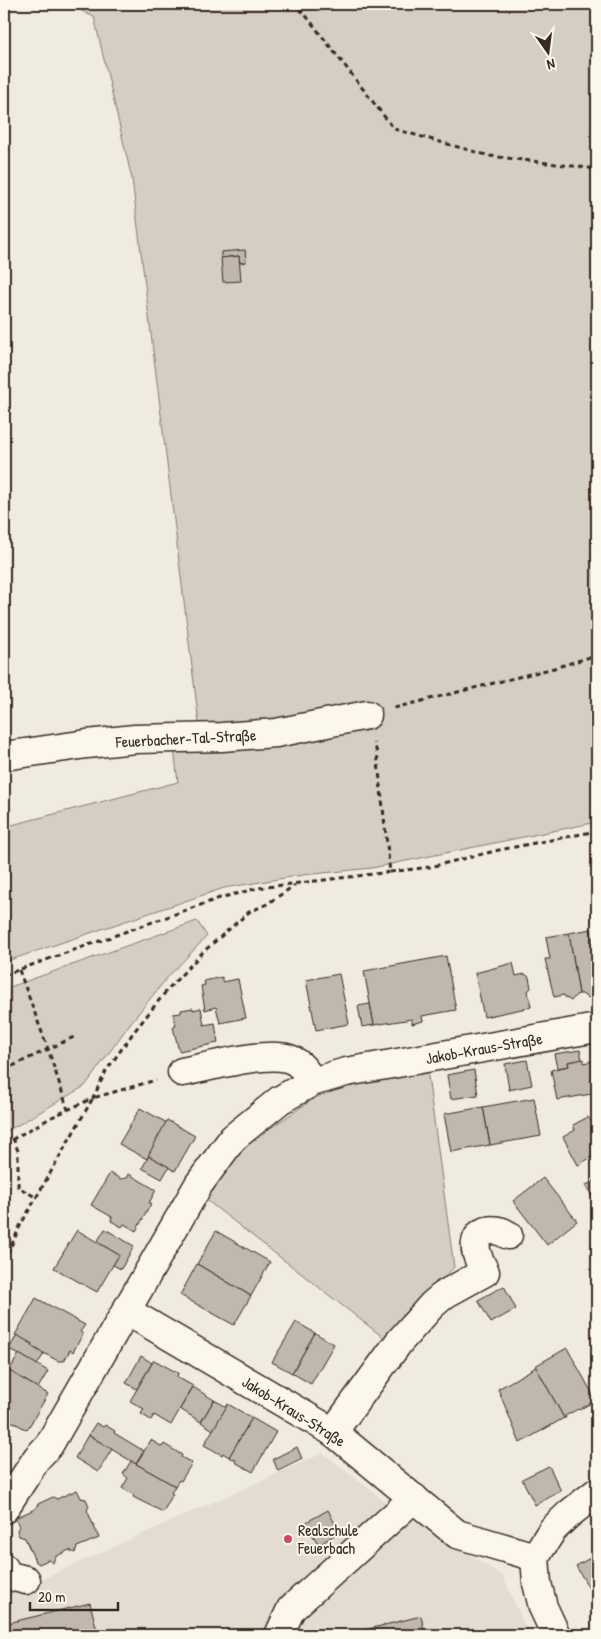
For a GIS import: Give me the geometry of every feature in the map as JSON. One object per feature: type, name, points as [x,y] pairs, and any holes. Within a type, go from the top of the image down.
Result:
[{"type":"street","name":"Feuerbacher-Tal-Straße","points":[[4,756],[135,739],[222,737],[276,733],[368,715]]},
{"type":"street","name":"Jakob-Kraus-Straße","points":[[4,1509],[36,1458],[49,1445],[199,1184],[233,1138],[280,1100],[312,1082],[346,1072],[597,1028]]},
{"type":"street","points":[[182,1072],[266,1056],[289,1058],[305,1069],[312,1082]]},
{"type":"street","points":[[333,1432],[399,1342],[432,1305],[445,1294],[485,1272],[475,1249],[477,1238],[484,1231],[492,1230],[500,1230],[508,1235]]},
{"type":"street","name":"Jakob-Kraus-Straße","points":[[127,1311],[333,1432],[457,1534],[535,1556]]},
{"type":"street","points":[[556,1635],[542,1606],[537,1583],[535,1556],[553,1529],[597,1492]]},
{"type":"street","points":[[279,1635],[291,1609],[414,1498]]},
{"type":"path","points":[[292,4],[304,14],[394,129],[490,156],[597,169]]},
{"type":"path","points":[[390,872],[377,753],[368,715],[554,668],[597,655]]},
{"type":"path","points":[[4,975],[220,898],[258,888],[430,867],[499,850],[597,831]]},
{"type":"path","points":[[4,1262],[20,1226],[94,1098],[106,1071],[132,1033],[168,989],[204,951],[249,912],[267,904],[297,884]]},
{"type":"path","points":[[19,970],[48,1048],[68,1110]]},
{"type":"path","points":[[4,1070],[76,1036]]},
{"type":"path","points":[[4,1144],[94,1098],[182,1072]]},
{"type":"path","points":[[13,1138],[18,1151],[18,1187],[37,1198]]},
{"type":"shaded area","points":[[67,4],[597,4],[597,822],[372,868],[303,875],[224,888],[4,962],[4,827],[178,782],[174,749],[202,748],[132,179],[94,17]]},
{"type":"shaded area","points":[[197,921],[207,936],[167,978],[129,1025],[85,1086],[4,1133],[4,989]]},
{"type":"shaded area","points":[[427,1069],[454,1267],[388,1341],[205,1199],[247,1144],[328,1089]]},
{"type":"shaded area","name":"Realschule Feuerbach","points":[[323,1453],[387,1503],[503,1576],[529,1635],[4,1635],[4,1596]]},
{"type":"building","points":[[245,250],[246,262],[240,263],[239,256],[221,258],[221,252]]},
{"type":"building","points":[[239,256],[241,281],[223,282],[221,258]]},
{"type":"building","points":[[591,929],[594,951],[597,951],[597,989],[594,989],[594,992],[588,998],[579,994],[569,933]]},
{"type":"building","points":[[569,933],[579,994],[571,1001],[564,995],[554,997],[545,959],[550,959],[546,937]]},
{"type":"building","points":[[446,956],[456,1010],[422,1016],[423,1021],[412,1024],[412,1019],[374,1025],[364,971]]},
{"type":"building","points":[[513,963],[516,976],[525,974],[529,977],[531,988],[528,991],[531,1007],[484,1017],[475,973]]},
{"type":"building","points":[[339,974],[349,1024],[316,1030],[306,980]]},
{"type":"building","points":[[222,977],[222,982],[238,979],[246,1018],[220,1023],[216,1007],[205,1010],[201,986],[205,985],[204,981]]},
{"type":"building","points":[[370,1004],[374,1025],[362,1027],[358,1006]]},
{"type":"building","points":[[193,1008],[193,1010],[201,1008],[204,1025],[215,1023],[218,1043],[179,1051],[173,1027],[176,1026],[173,1014],[181,1013],[181,1010]]},
{"type":"building","points":[[580,1050],[582,1060],[568,1062],[569,1066],[557,1068],[554,1054]]},
{"type":"building","points":[[584,1059],[584,1063],[596,1060],[597,1093],[557,1100],[551,1070],[569,1066],[568,1062]]},
{"type":"building","points":[[527,1060],[532,1085],[509,1090],[505,1064]]},
{"type":"building","points":[[474,1070],[478,1095],[451,1099],[447,1075]]},
{"type":"building","points":[[534,1098],[541,1136],[490,1145],[483,1107]]},
{"type":"building","points":[[483,1107],[490,1145],[451,1152],[444,1114]]},
{"type":"building","points":[[140,1108],[167,1123],[147,1159],[119,1144]]},
{"type":"building","points":[[588,1117],[591,1121],[597,1117],[597,1154],[578,1165],[563,1137],[575,1130],[573,1125]]},
{"type":"building","points":[[167,1120],[195,1136],[175,1171],[148,1156]]},
{"type":"building","points":[[149,1156],[169,1167],[162,1179],[142,1168]]},
{"type":"building","points":[[110,1173],[121,1179],[127,1178],[129,1174],[156,1190],[149,1203],[151,1204],[136,1231],[124,1224],[122,1227],[111,1221],[112,1217],[91,1205]]},
{"type":"building","points":[[543,1178],[577,1221],[547,1245],[513,1201]]},
{"type":"building","points":[[597,1180],[597,1206],[586,1185]]},
{"type":"building","points":[[105,1229],[134,1246],[121,1269],[113,1265],[119,1255],[97,1242]]},
{"type":"building","points":[[77,1230],[119,1255],[97,1292],[54,1268]]},
{"type":"building","points":[[216,1231],[270,1262],[251,1296],[197,1264]]},
{"type":"building","points":[[197,1264],[251,1296],[234,1325],[180,1295]]},
{"type":"building","points":[[504,1286],[516,1309],[491,1323],[478,1300]]},
{"type":"building","points":[[36,1298],[85,1325],[80,1332],[83,1334],[73,1352],[70,1350],[64,1361],[58,1361],[15,1335]]},
{"type":"building","points":[[296,1322],[315,1333],[292,1373],[272,1362]]},
{"type":"building","points":[[315,1333],[334,1344],[311,1384],[292,1373]]},
{"type":"building","points":[[17,1335],[44,1354],[37,1365],[9,1349]]},
{"type":"building","points":[[567,1348],[596,1400],[564,1418],[535,1366]]},
{"type":"building","points":[[19,1354],[48,1371],[38,1388],[9,1371]]},
{"type":"building","points":[[141,1356],[152,1363],[137,1389],[126,1383]]},
{"type":"building","points":[[154,1360],[178,1373],[177,1377],[193,1386],[171,1425],[154,1415],[151,1420],[141,1414],[144,1409],[130,1401]]},
{"type":"building","points":[[536,1367],[564,1418],[520,1443],[498,1389]]},
{"type":"building","points":[[6,1369],[48,1394],[27,1430],[4,1417],[4,1372]]},
{"type":"building","points":[[193,1387],[214,1400],[201,1422],[180,1409]]},
{"type":"building","points":[[214,1400],[227,1407],[213,1430],[201,1422]]},
{"type":"building","points":[[228,1404],[252,1418],[229,1457],[204,1445]]},
{"type":"building","points":[[252,1418],[276,1432],[253,1472],[229,1457]]},
{"type":"building","points":[[96,1423],[103,1427],[105,1425],[115,1431],[114,1433],[144,1451],[136,1464],[88,1435]]},
{"type":"building","points":[[88,1435],[112,1449],[98,1472],[75,1458]]},
{"type":"building","points":[[151,1440],[162,1447],[164,1444],[192,1463],[181,1481],[179,1480],[175,1486],[136,1464]]},
{"type":"building","points":[[297,1447],[302,1459],[278,1471],[273,1459]]},
{"type":"building","points":[[131,1461],[175,1486],[171,1493],[173,1494],[163,1512],[133,1497],[134,1495],[122,1488],[128,1478],[123,1474]]},
{"type":"building","points":[[549,1466],[561,1491],[535,1505],[522,1479]]},
{"type":"building","points":[[77,1490],[81,1498],[86,1499],[89,1506],[87,1510],[99,1538],[77,1547],[75,1553],[69,1550],[55,1557],[53,1563],[48,1560],[39,1564],[35,1561],[25,1538],[19,1536],[17,1531],[19,1526],[15,1518],[35,1509],[38,1504],[53,1497],[57,1499]]},
{"type":"building","points":[[328,1510],[339,1532],[319,1545],[305,1523]]},
{"type":"building","points":[[597,1554],[597,1602],[576,1566]]},
{"type":"building","points":[[90,1603],[98,1635],[4,1635],[4,1624]]},
{"type":"building","points":[[421,1616],[425,1635],[344,1635]]},
{"type":"place","name":"Realschule Feuerbach","points":[[288,1539]]}]
